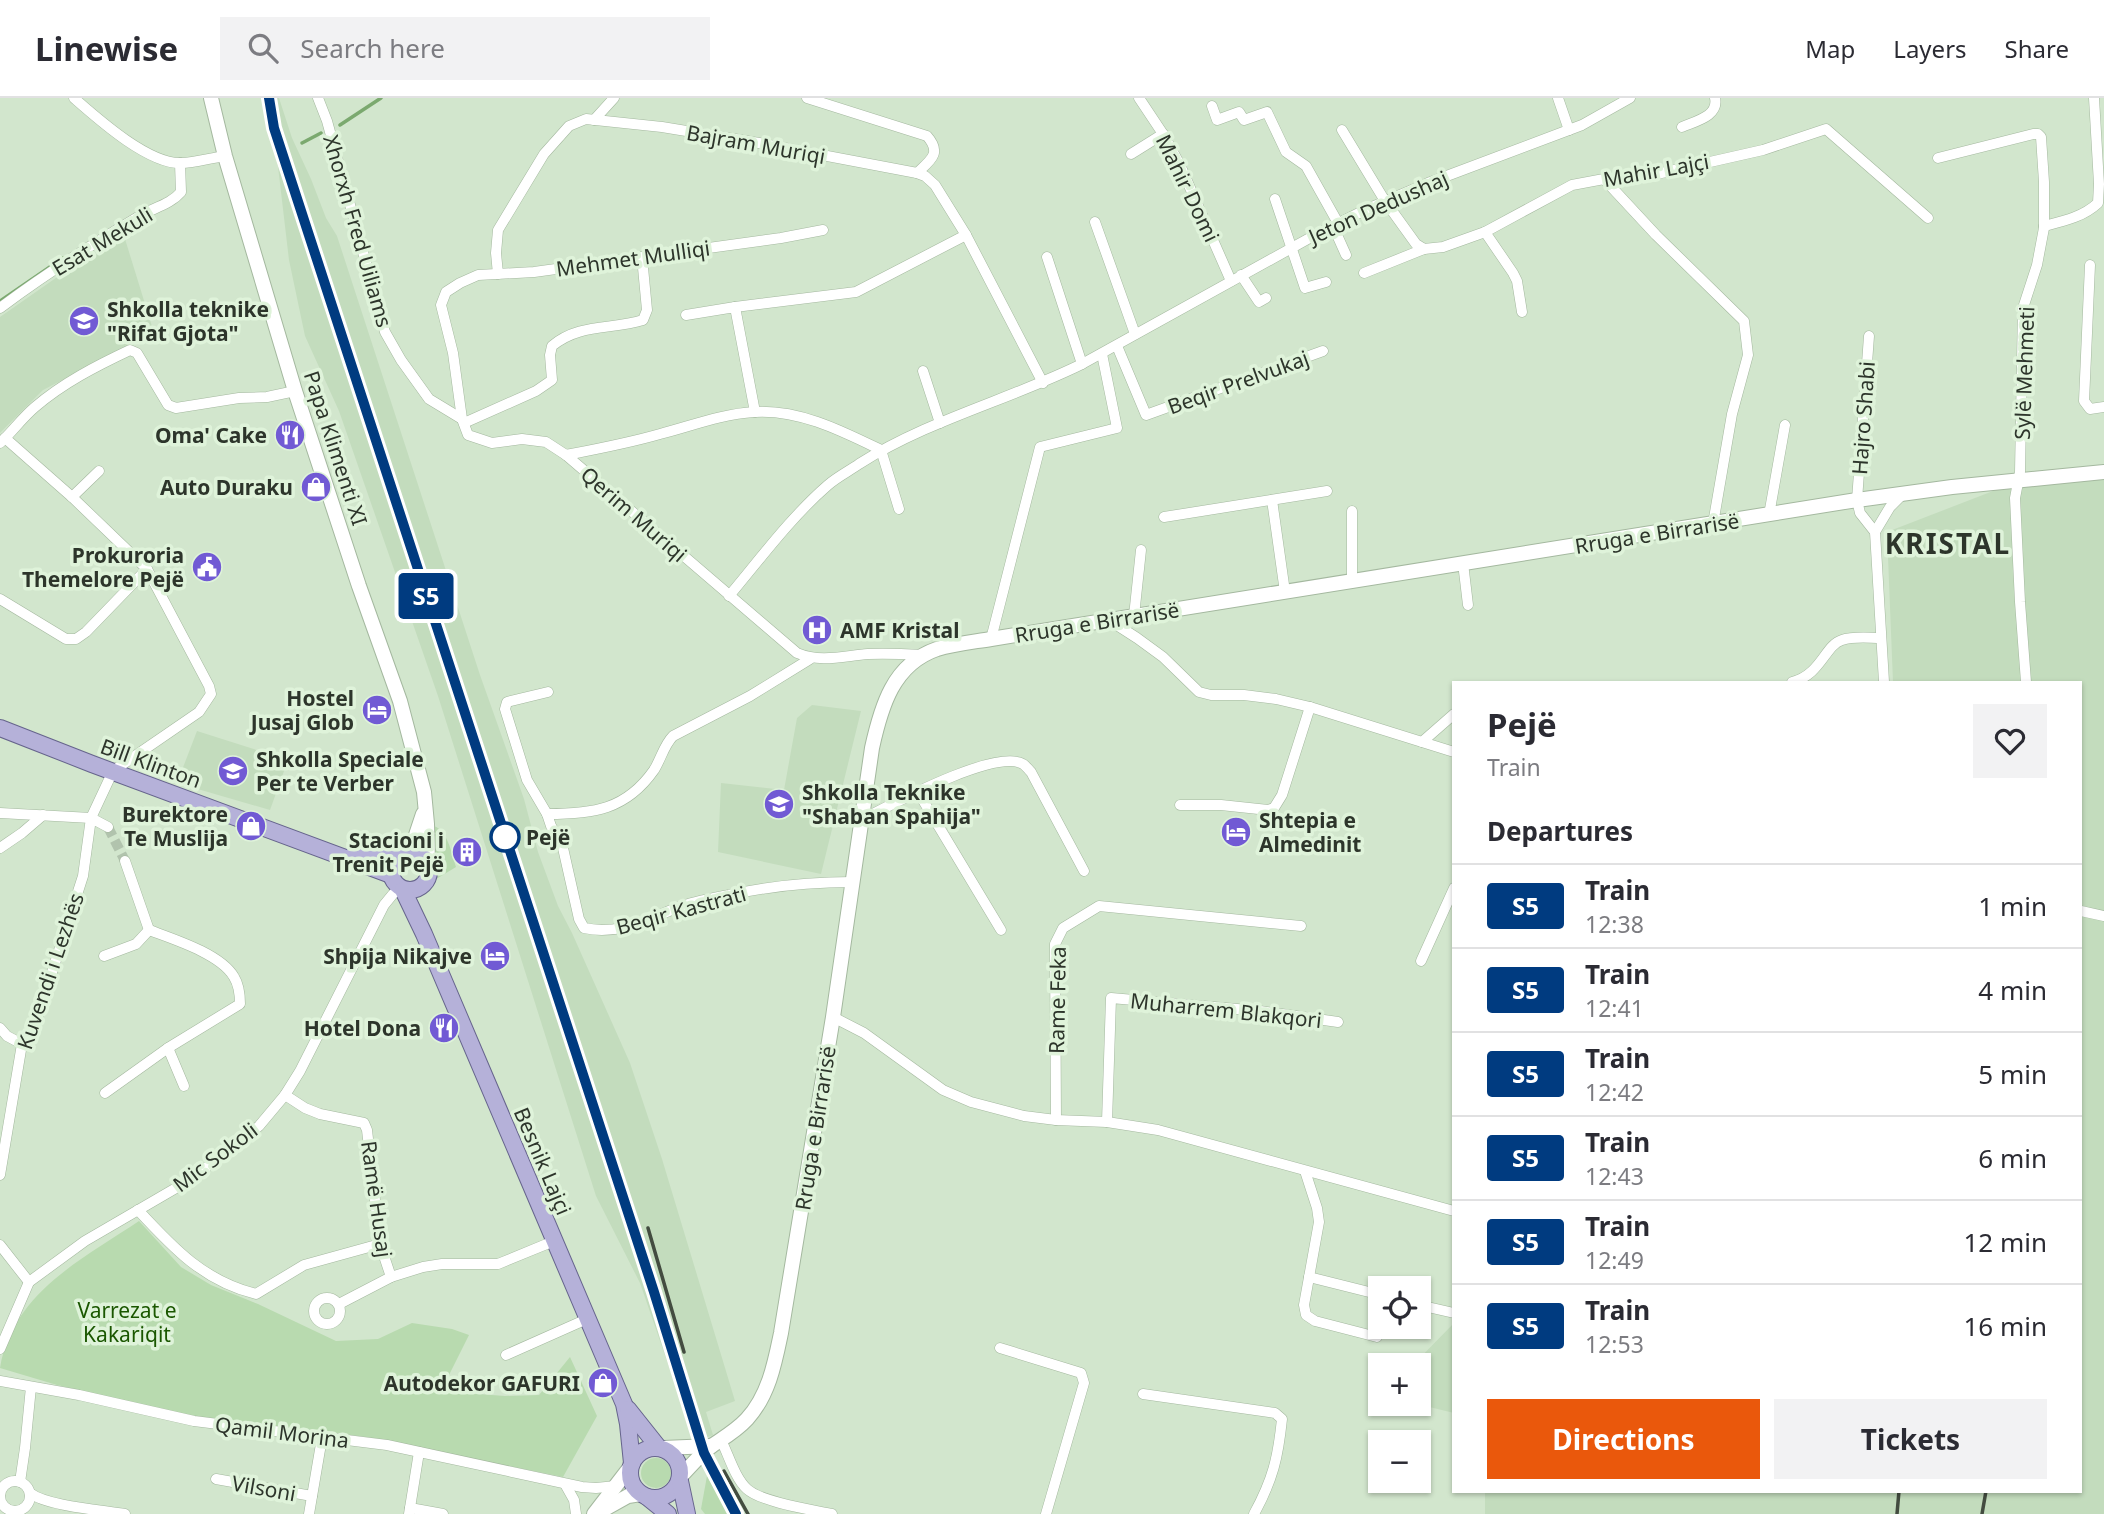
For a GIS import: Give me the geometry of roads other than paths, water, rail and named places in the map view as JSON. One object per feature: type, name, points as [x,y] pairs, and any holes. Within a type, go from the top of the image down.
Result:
[{"type":"main road","name":"Bill Klinton","points":[[0,727],[327,852],[397,883]]},
{"type":"main road","name":"Bill Klinton","points":[[327,852],[371,857],[401,854]]},
{"type":"main road","points":[[425,884],[415,890],[397,883],[392,864],[401,854],[415,853],[428,863]]},
{"type":"main road","name":"Papa Klimenti XI","points":[[425,884],[429,872],[428,863]]},
{"type":"main road","name":"Besnik Lajçi","points":[[397,883],[424,934],[624,1404],[632,1464]]},
{"type":"main road","name":"Besnik Lajçi","points":[[424,934],[422,910],[425,884]]},
{"type":"main road","name":"Besnik Lajçi","points":[[624,1404],[661,1448]]},
{"type":"main road","points":[[668,1514],[633,1484],[632,1464],[643,1451],[661,1448],[678,1461],[687,1514]]},
{"type":"main road","points":[[645,1495],[661,1498],[677,1487],[680,1478]]},
{"type":"street","points":[[74,98],[113,132],[162,160],[180,163],[225,156]]},
{"type":"street","name":"Papa Klimenti XI","points":[[211,98],[225,156],[295,391],[400,701],[424,792],[428,863]]},
{"type":"street","name":"Xhorxh Fred Uiliams","points":[[318,98],[327,121],[385,332],[401,360],[429,398],[463,421]]},
{"type":"street","name":"Bajram Muriqi","points":[[594,120],[614,98]]},
{"type":"street","points":[[807,98],[927,136],[933,143],[934,153],[917,173],[935,185],[966,235],[1043,383]]},
{"type":"street","name":"Mahir Domi","points":[[1139,98],[1163,134],[1201,210],[1231,281]]},
{"type":"street","points":[[1558,98],[1569,130]]},
{"type":"street","name":"Jeton Dedushaj","points":[[729,596],[784,531],[829,484],[881,450],[1082,365],[1241,275],[1385,201],[1582,125],[1630,98]]},
{"type":"street","points":[[1682,127],[1712,113],[1716,104],[1715,98]]},
{"type":"street","points":[[2044,226],[2071,219],[2098,203],[2094,98]]},
{"type":"street","points":[[1212,106],[1217,120],[1239,112],[1244,120],[1267,112],[1286,152],[1306,166],[1336,225],[1346,255]]},
{"type":"street","name":"Bajram Muriqi","points":[[498,274],[498,230],[544,155],[569,125],[586,119],[731,138],[917,173]]},
{"type":"street","name":"Mahir Lajçi","points":[[1364,273],[1424,249],[1443,247],[1485,232],[1573,185],[1604,179],[1648,176],[1751,153],[1826,129],[1928,218]]},
{"type":"street","points":[[1342,130],[1385,201],[1416,244],[1424,249]]},
{"type":"street","points":[[1131,154],[1163,134]]},
{"type":"street","name":"Sylë Mehmeti","points":[[1938,158],[2038,134],[2041,137],[2044,226],[2023,308],[2019,481],[2015,498],[2026,681]]},
{"type":"street","name":"Esat Mekuli","points":[[0,308],[64,262],[139,216],[176,198],[181,192],[180,163]]},
{"type":"street","points":[[1604,179],[1656,235],[1744,321],[1748,355],[1732,414],[1713,524]]},
{"type":"street","points":[[1275,199],[1305,288],[1326,282]]},
{"type":"street","points":[[1095,222],[1135,334]]},
{"type":"street","name":"Mehmet Mulliqi","points":[[463,421],[453,353],[441,305],[446,292],[478,275],[534,272],[823,230]]},
{"type":"street","points":[[1485,232],[1517,281],[1522,312]]},
{"type":"street","points":[[686,315],[856,292],[966,235]]},
{"type":"street","points":[[463,421],[536,391],[552,380],[550,355],[552,346],[559,340],[593,327],[633,324],[643,320],[648,310],[642,257]]},
{"type":"street","points":[[1047,257],[1082,365]]},
{"type":"street","points":[[2090,265],[2084,401],[2091,409],[2104,407]]},
{"type":"street","points":[[1241,275],[1259,302],[1266,298]]},
{"type":"street","points":[[735,307],[755,412]]},
{"type":"street","name":"Hajro Shabi","points":[[1857,500],[1869,336]]},
{"type":"street","name":"Beqir Prelvukaj","points":[[1117,346],[1146,415],[1323,351]]},
{"type":"street","points":[[113,771],[199,712],[211,694],[209,686],[147,569],[72,497],[3,441],[33,409],[61,387],[130,350],[137,353],[168,405],[176,408],[295,391]]},
{"type":"street","points":[[991,639],[1040,447],[1117,428],[1102,354]]},
{"type":"street","points":[[923,371],[940,423]]},
{"type":"street","points":[[566,455],[633,441],[708,420],[755,412],[785,414],[814,421],[881,450],[899,509]]},
{"type":"street","name":"Qerim Muriqi","points":[[463,421],[468,435],[492,443],[522,439],[546,442],[566,455],[788,646],[810,659]]},
{"type":"street","points":[[1769,515],[1785,425]]},
{"type":"street","points":[[72,497],[99,471]]},
{"type":"street","name":"Rruga e Birrarisë","points":[[680,1478],[755,1410],[773,1369],[833,1017],[873,748],[882,707],[897,678],[923,655],[939,649],[991,639],[1857,500],[2104,472]]},
{"type":"street","points":[[1164,517],[1327,491]]},
{"type":"street","points":[[1884,681],[1875,532],[1890,507],[1903,494]]},
{"type":"street","points":[[1272,500],[1285,592]]},
{"type":"street","points":[[1857,500],[1860,513],[1875,532]]},
{"type":"street","points":[[1352,511],[1352,581]]},
{"type":"street","points":[[1134,616],[1141,550]]},
{"type":"street","points":[[1464,563],[1468,605]]},
{"type":"street","points":[[0,599],[66,639],[76,639],[147,569]]},
{"type":"street","points":[[1110,620],[1163,657],[1199,692],[1276,699],[1452,751]]},
{"type":"street","points":[[1796,681],[1812,673],[1836,643],[1843,639],[1881,638]]},
{"type":"street","points":[[547,814],[591,812],[622,802],[634,794],[655,768],[673,736],[750,696],[810,659],[868,654],[923,655]]},
{"type":"street","name":"Beqir Kastrati","points":[[548,692],[506,702],[505,709],[527,780],[563,848],[579,919],[584,928],[594,930],[630,927],[683,906],[785,885],[852,881]]},
{"type":"street","points":[[1180,805],[1221,805],[1268,810],[1274,808],[1282,795],[1310,707]]},
{"type":"street","points":[[1422,741],[1452,716]]},
{"type":"street","points":[[861,820],[955,775],[1010,761],[1023,764],[1035,779],[1084,871]]},
{"type":"street","name":"Kuvendi i Lezhës","points":[[0,1175],[22,1044],[36,1022],[83,876],[91,818],[113,771]]},
{"type":"street","points":[[918,792],[1001,930]]},
{"type":"street","points":[[401,854],[415,838],[425,809]]},
{"type":"street","points":[[0,813],[91,818],[108,827]]},
{"type":"street","points":[[0,848],[43,815]]},
{"type":"street","points":[[125,861],[149,930]]},
{"type":"street","name":"Mic Sokoli","points":[[29,1282],[85,1241],[176,1188],[227,1153],[259,1126],[285,1095],[315,1045],[397,883]]},
{"type":"street","points":[[1421,961],[1452,892]]},
{"type":"street","name":"Rame Feka","points":[[1056,1120],[1055,944],[1063,928],[1099,906],[1301,926]]},
{"type":"street","points":[[2082,911],[2104,916]]},
{"type":"street","points":[[104,956],[136,944],[149,930]]},
{"type":"street","points":[[105,1093],[168,1048],[240,1004],[235,978],[225,965],[149,930]]},
{"type":"street","name":"Muharrem Blakqori","points":[[1107,1122],[1111,998],[1338,1021]]},
{"type":"street","points":[[833,1017],[864,1033],[943,1090],[971,1102],[1024,1116],[1107,1122],[1158,1130],[1452,1210]]},
{"type":"street","points":[[0,1028],[7,1036],[22,1044]]},
{"type":"street","points":[[168,1048],[184,1086]]},
{"type":"street","name":"Ramë Husaj","points":[[285,1095],[320,1114],[364,1123],[380,1244],[391,1277]]},
{"type":"street","points":[[1305,1171],[1319,1222],[1304,1305],[1306,1315],[1315,1321],[1368,1336]]},
{"type":"street","points":[[138,1210],[196,1267],[222,1283],[256,1294],[304,1265],[380,1244]]},
{"type":"street","points":[[339,1304],[391,1277],[423,1266],[498,1264],[554,1241]]},
{"type":"street","points":[[0,1245],[29,1282],[0,1349]]},
{"type":"street","points":[[1309,1277],[1368,1292]]},
{"type":"street","points":[[1431,1307],[1452,1312]]},
{"type":"street","points":[[506,1355],[587,1319]]},
{"type":"street","points":[[1000,1348],[1081,1373],[1084,1382],[1045,1514]]},
{"type":"street","name":"Qamil Morina","points":[[0,1381],[79,1395],[194,1421],[387,1445],[565,1484],[596,1488],[616,1486]]},
{"type":"street","points":[[20,1482],[31,1387]]},
{"type":"street","points":[[1143,1394],[1275,1413],[1282,1419],[1279,1450],[1269,1486],[1254,1514]]},
{"type":"street","name":"Vilsoni","points":[[309,1514],[322,1438]]},
{"type":"street","points":[[661,1448],[694,1448],[716,1443],[747,1489],[759,1497],[832,1514]]},
{"type":"street","points":[[419,1452],[409,1511],[443,1514]]},
{"type":"street","points":[[596,1514],[632,1464]]},
{"type":"street","name":"Vilsoni","points":[[216,1479],[312,1496]]},
{"type":"street","points":[[20,1482],[30,1493],[26,1511],[6,1512],[0,1494],[5,1485],[20,1482]]},
{"type":"street","points":[[565,1484],[574,1500],[576,1514]]},
{"type":"street","points":[[30,1493],[56,1503],[125,1514]]},
{"type":"street","points":[[596,1514],[628,1496],[645,1495]]},
{"type":"waterway","points":[[340,125],[381,98]]},
{"type":"waterway","points":[[302,143],[321,133]]},
{"type":"waterway","points":[[0,301],[63,258]]},
{"type":"tunnel","points":[[108,827],[125,861]]},
{"type":"railway","points":[[269,98],[274,128],[654,1292],[704,1453],[736,1514]]},
{"type":"railway","points":[[648,1228],[684,1352]]},
{"type":"railway","points":[[724,1471],[748,1514]]},
{"type":"railway","points":[[1897,1514],[1899,1493]]},
{"type":"railway","points":[[1982,1514],[1986,1493]]},
{"type":"train","name":"S5","points":[[269,98],[274,128],[654,1292],[702,1448],[736,1514]]},
{"type":"place","name":"Shkolla teknike \"Rifat Gjota\"","points":[[84,321]]},
{"type":"place","name":"Oma' Cake","points":[[290,435]]},
{"type":"place","name":"Auto Duraku","points":[[316,487]]},
{"type":"place","name":"Prokuroria Themelore Pejë","points":[[207,567]]},
{"type":"place","name":"AMF Kristal","points":[[817,630]]},
{"type":"place","name":"Hostel Jusaj Glob","points":[[377,710]]},
{"type":"place","name":"Shkolla Speciale Per te Verber","points":[[233,771]]},
{"type":"place","name":"Shkolla Teknike \"Shaban Spahija\"","points":[[779,804]]},
{"type":"place","name":"Burektore Te Muslija","points":[[251,826]]},
{"type":"place","name":"Shtepia e Almedinit","points":[[1236,832]]},
{"type":"place","name":"Pejë","points":[[505,837]]},
{"type":"place","name":"Stacioni i Trenit Pejë","points":[[467,852]]},
{"type":"place","name":"Shpija Nikajve","points":[[495,956]]},
{"type":"place","name":"Hotel Dona","points":[[444,1028]]},
{"type":"place","name":"Autodekor GAFURI","points":[[603,1383]]},
{"type":"district","name":"KRISTAL","points":[[1948,543]]},
{"type":"park label","name":"Varrezat e Kakariqit","points":[[127,1322]]}]
